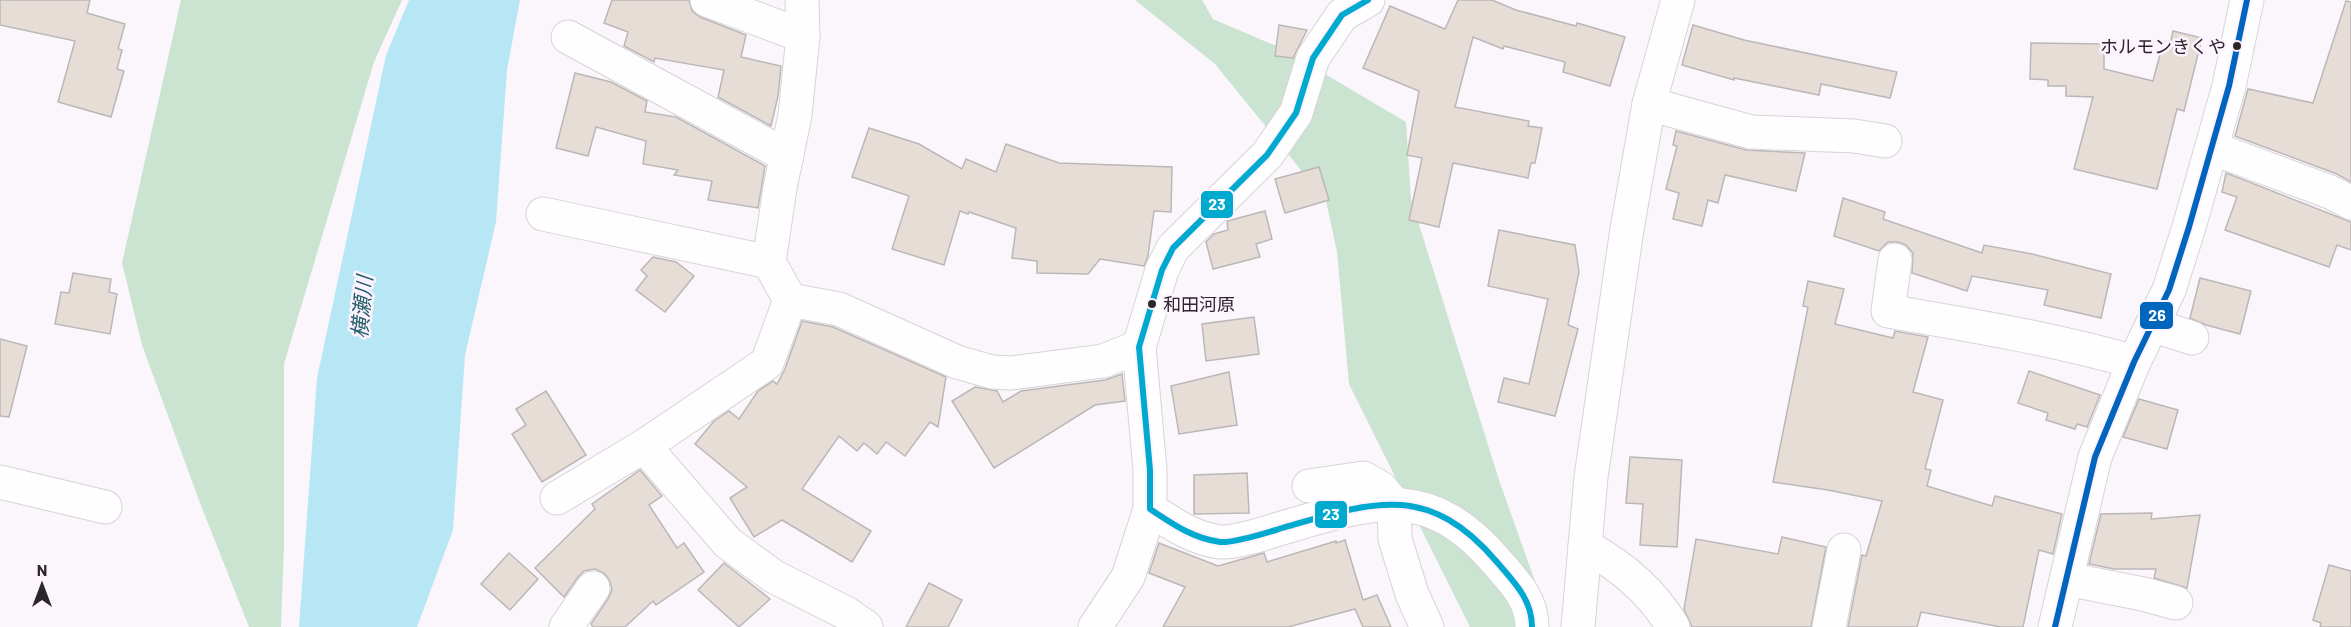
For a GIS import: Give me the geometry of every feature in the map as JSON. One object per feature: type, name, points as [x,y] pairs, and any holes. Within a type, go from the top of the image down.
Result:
[{"type":"street","points":[[707,0],[803,36]]},
{"type":"street","points":[[557,498],[644,447],[767,363],[790,300],[769,262],[795,115],[803,36],[802,0]]},
{"type":"street","points":[[1578,627],[1591,477],[1618,292],[1649,104],[1678,0]]},
{"type":"street","points":[[2055,627],[2095,457],[2134,362],[2169,290],[2229,86],[2247,0]]},
{"type":"street","points":[[1095,627],[1128,577],[1150,509],[1139,347],[1162,270],[1173,248],[1267,155],[1296,113],[1313,58],[1346,5]]},
{"type":"street","points":[[568,37],[787,156]]},
{"type":"street","points":[[1649,104],[1750,132],[1854,136],[1885,141]]},
{"type":"street","points":[[2212,148],[2330,192],[2351,203]]},
{"type":"street","points":[[543,214],[769,262]]},
{"type":"street","points":[[1894,260],[1888,311],[2033,337],[2089,349],[2134,362]]},
{"type":"street","points":[[790,300],[839,309],[957,362],[992,372],[1011,373],[1103,361],[1139,347]]},
{"type":"street","points":[[2152,325],[2192,338]]},
{"type":"street","points":[[644,447],[728,543],[773,576],[846,613],[866,627]]},
{"type":"street","points":[[1309,486],[1363,478],[1381,488],[1394,504],[1395,539],[1412,594],[1427,627]]},
{"type":"street","points":[[0,482],[105,507]]},
{"type":"street","points":[[1150,509],[1186,533],[1221,542],[1263,534],[1336,512],[1394,504],[1424,508],[1465,529],[1522,592],[1532,611],[1532,627]]},
{"type":"street","points":[[1585,546],[1611,560],[1643,587],[1665,613],[1673,627]]},
{"type":"street","points":[[1828,627],[1844,550]]},
{"type":"street","points":[[2067,579],[2176,603]]},
{"type":"street","points":[[566,627],[593,588]]},
{"type":"green space","points":[[181,0],[402,0],[374,62],[284,364],[284,545],[281,627],[249,627],[200,503],[142,345],[122,263]]},
{"type":"green space","points":[[1135,0],[1202,0],[1213,19],[1281,48],[1406,122],[1411,199],[1499,480],[1536,584],[1516,627],[1470,627],[1349,384],[1337,252],[1326,201],[1215,64]]},
{"type":"water","name":"横瀬川","points":[[409,0],[520,0],[507,70],[496,222],[465,355],[453,530],[417,627],[299,627],[317,378],[386,55]]},
{"type":"building","points":[[0,0],[90,0],[87,13],[125,24],[118,49],[122,50],[117,69],[124,71],[111,117],[58,102],[75,41],[0,25]]},
{"type":"building","points":[[612,0],[689,0],[692,11],[700,17],[746,35],[741,57],[781,66],[778,96],[771,126],[718,97],[724,70],[655,58],[654,62],[624,46],[628,32],[604,23]]},
{"type":"building","points":[[1458,0],[1492,0],[1516,10],[1576,26],[1577,23],[1625,37],[1610,86],[1563,72],[1565,62],[1504,46],[1503,49],[1473,37],[1455,107],[1529,121],[1528,126],[1542,128],[1535,163],[1531,163],[1528,178],[1453,163],[1439,227],[1409,220],[1422,158],[1407,155],[1419,91],[1363,68],[1390,6],[1445,29]]},
{"type":"building","points":[[2346,1],[2351,2],[2351,182],[2337,174],[2235,136],[2248,89],[2313,103]]},
{"type":"building","points":[[1279,25],[1307,30],[1293,58],[1275,56]]},
{"type":"building","points":[[1693,25],[1744,40],[1897,72],[1890,98],[1821,84],[1819,95],[1734,78],[1734,80],[1682,65]]},
{"type":"building","points":[[2173,31],[2202,38],[2184,111],[2177,109],[2157,189],[2074,169],[2093,97],[2066,96],[2066,86],[2048,86],[2048,80],[2030,79],[2031,43],[2104,44],[2104,69],[2153,81],[2162,47],[2169,49]]},
{"type":"building","points":[[575,73],[611,82],[647,101],[645,112],[676,117],[765,166],[758,208],[708,200],[712,181],[674,175],[678,170],[643,164],[646,141],[596,127],[588,156],[556,148]]},
{"type":"building","points":[[869,128],[919,144],[962,169],[966,159],[996,172],[1006,144],[1059,163],[1172,167],[1171,212],[1154,211],[1148,256],[1144,266],[1100,259],[1088,274],[1037,273],[1037,261],[1012,258],[1016,228],[960,211],[944,265],[892,249],[909,196],[852,177]]},
{"type":"building","points":[[1676,131],[1746,150],[1805,153],[1796,191],[1725,175],[1718,203],[1708,200],[1702,226],[1673,219],[1679,193],[1666,189],[1677,146],[1673,145]]},
{"type":"building","points":[[1319,167],[1329,200],[1285,213],[1275,179]]},
{"type":"building","points":[[2226,173],[2351,222],[2351,250],[2337,245],[2329,267],[2225,230],[2237,197],[2222,192]]},
{"type":"building","points":[[1843,198],[1885,212],[1883,219],[1982,253],[1984,245],[2032,254],[2111,274],[2101,318],[2044,305],[2048,290],[1972,276],[1967,291],[1912,273],[1913,253],[1906,245],[1888,242],[1879,251],[1834,236]]},
{"type":"building","points":[[1265,211],[1272,239],[1256,244],[1260,257],[1213,269],[1206,242],[1214,234],[1228,230],[1227,221]]},
{"type":"building","points":[[1499,230],[1575,245],[1579,272],[1568,325],[1578,329],[1555,416],[1498,402],[1504,378],[1529,384],[1548,299],[1488,286]]},
{"type":"building","points":[[653,257],[676,262],[694,276],[665,312],[636,290],[647,276],[641,270]]},
{"type":"building","points":[[73,273],[111,279],[109,292],[117,294],[110,334],[55,324],[61,292],[69,293]]},
{"type":"building","points":[[2200,278],[2251,291],[2240,334],[2190,318]]},
{"type":"building","points":[[1808,281],[1844,289],[1835,324],[1893,338],[1895,331],[1928,337],[1913,392],[1943,400],[1925,469],[1931,470],[1927,486],[1992,506],[1995,496],[2062,514],[2053,554],[2039,550],[2023,627],[2001,627],[1921,612],[1917,627],[1848,627],[1862,555],[1866,556],[1882,501],[1773,482],[1808,307],[1803,306]]},
{"type":"building","points":[[1254,317],[1259,354],[1206,361],[1202,324]]},
{"type":"building","points":[[802,321],[833,327],[946,377],[938,427],[930,422],[905,456],[886,442],[877,454],[864,443],[857,451],[839,436],[802,489],[871,531],[852,562],[782,520],[754,537],[730,498],[747,487],[695,444],[714,421],[729,411],[739,419],[758,391],[773,381],[777,384],[785,369]]},
{"type":"building","points":[[0,339],[27,346],[9,417],[0,416]]},
{"type":"building","points":[[2029,371],[2100,395],[2087,427],[2077,424],[2075,429],[2046,420],[2048,413],[2018,403]]},
{"type":"building","points":[[1229,372],[1237,425],[1179,434],[1171,386]]},
{"type":"building","points":[[1122,374],[1125,401],[1095,405],[994,468],[952,401],[975,387],[997,391],[1003,402],[1021,391],[1105,380]]},
{"type":"building","points":[[546,391],[586,455],[542,482],[512,434],[526,425],[516,409]]},
{"type":"building","points":[[2139,399],[2178,410],[2167,449],[2123,437]]},
{"type":"building","points":[[1630,457],[1682,460],[1677,547],[1640,545],[1643,504],[1626,503]]},
{"type":"building","points":[[640,470],[662,496],[649,505],[677,548],[684,543],[704,572],[656,605],[653,601],[625,627],[593,627],[591,624],[612,590],[610,581],[604,573],[595,569],[584,571],[564,597],[535,568],[595,509],[592,504]]},
{"type":"building","points":[[1247,473],[1249,513],[1194,514],[1194,475]]},
{"type":"building","points":[[2152,513],[2151,519],[2200,515],[2187,588],[2154,578],[2156,569],[2114,569],[2089,564],[2101,514]]},
{"type":"building","points":[[1782,537],[1826,547],[1811,627],[1692,627],[1684,609],[1696,539],[1778,554]]},
{"type":"building","points":[[1345,540],[1363,600],[1377,595],[1391,627],[1363,627],[1355,609],[1288,627],[1163,627],[1185,587],[1149,573],[1159,543],[1218,566],[1264,553],[1267,562]]},
{"type":"building","points":[[509,553],[538,579],[510,610],[481,584]]},
{"type":"building","points":[[724,563],[770,599],[739,627],[698,590]]},
{"type":"building","points":[[2329,565],[2351,571],[2351,627],[2320,627],[2321,623],[2313,620]]},
{"type":"building","points":[[929,583],[962,600],[948,627],[906,627]]},
{"type":"transit line","name":"23","points":[[1368,0],[1342,15],[1313,58],[1296,113],[1267,155],[1173,248],[1162,270],[1139,347],[1150,470],[1150,509],[1192,534],[1220,542],[1260,535],[1344,511],[1371,506],[1397,505],[1422,509],[1446,518],[1471,536],[1496,561],[1525,599],[1532,627]]},
{"type":"transit line","name":"26","points":[[2055,627],[2095,457],[2134,362],[2169,290],[2229,86],[2247,0]]},
{"type":"place","name":"ホルモンきくや","points":[[2237,46]]},
{"type":"place","name":"和田河原","points":[[1152,304]]}]
